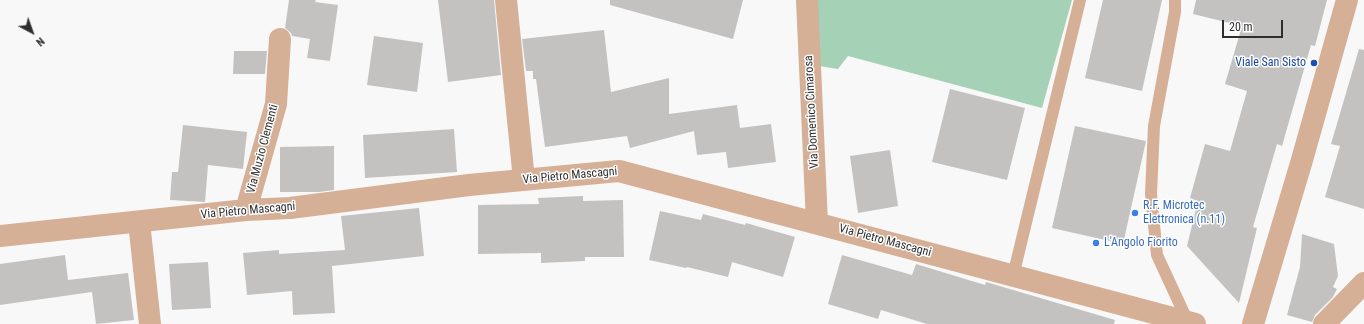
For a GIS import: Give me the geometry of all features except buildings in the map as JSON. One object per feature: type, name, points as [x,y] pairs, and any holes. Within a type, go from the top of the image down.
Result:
[{"type":"street","points":[[506,0],[524,180]]},
{"type":"street","name":"Via Domenico Cimarosa","points":[[807,0],[817,223]]},
{"type":"street","points":[[1253,324],[1302,160],[1347,0]]},
{"type":"street","name":"Via Muzio Clementi","points":[[246,210],[276,104],[280,39]]},
{"type":"street","name":"Via Pietro Mascagni","points":[[0,236],[246,210],[290,208],[469,185],[619,171],[1192,323]]},
{"type":"street","points":[[139,222],[150,324]]},
{"type":"street","points":[[1324,324],[1364,283]]},
{"type":"lane","points":[[1014,276],[1080,0]]},
{"type":"lane","points":[[1175,0],[1175,12],[1154,126],[1151,194],[1157,255],[1192,323]]},
{"type":"green space","points":[[816,0],[1072,0],[1042,108],[848,56],[838,69],[819,66]]},
{"type":"place","name":"Viale San Sisto","points":[[1314,63]]},
{"type":"place","name":"R.F. Microtec Elettronica (n.11)","points":[[1135,213]]},
{"type":"place","name":"L'Angolo Fiorito","points":[[1096,243]]}]
